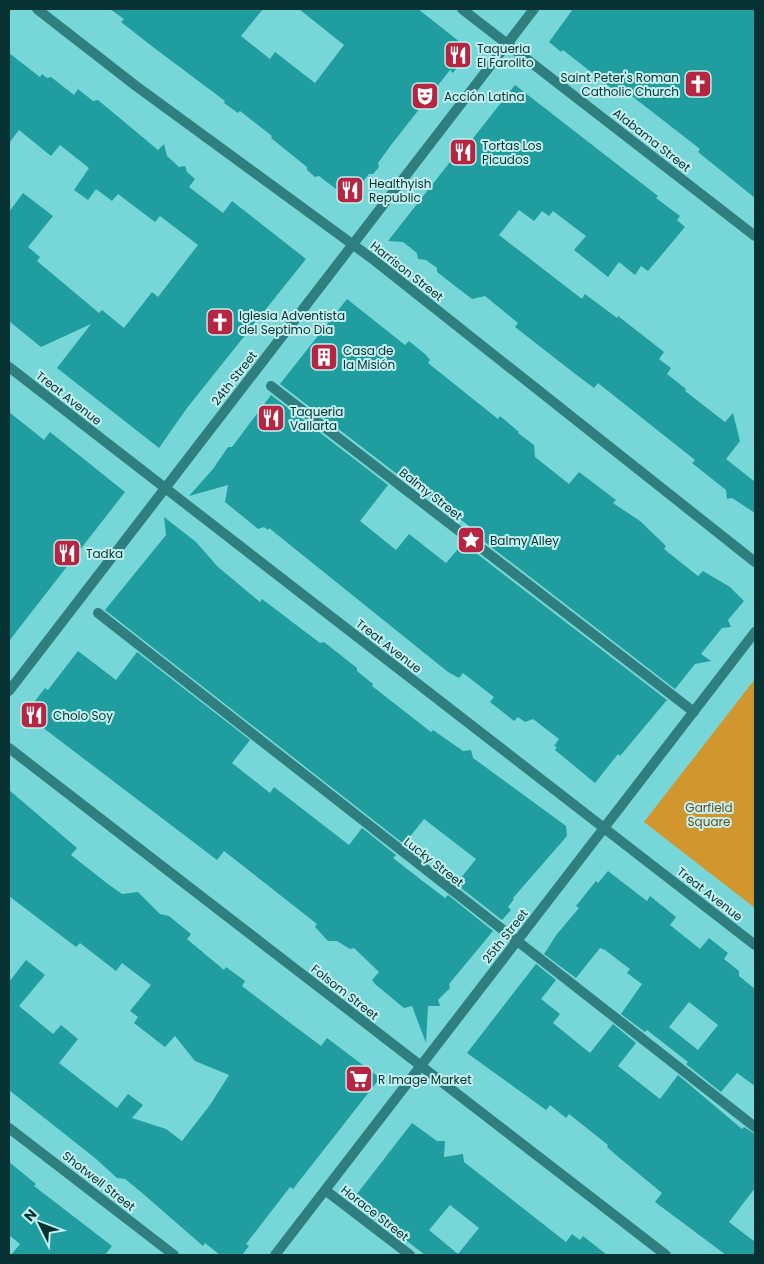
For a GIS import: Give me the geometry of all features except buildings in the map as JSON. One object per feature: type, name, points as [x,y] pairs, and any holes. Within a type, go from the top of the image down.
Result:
[{"type":"street","name":"Harrison Street","points":[[37,9],[136,86],[352,243],[755,562]]},
{"type":"street","name":"Alabama Street","points":[[462,9],[755,236]]},
{"type":"street","name":"24th Street","points":[[9,691],[534,9]]},
{"type":"street","name":"Treat Avenue","points":[[9,367],[755,945]]},
{"type":"street","name":"Balmy Street","points":[[271,386],[694,712]]},
{"type":"street","name":"Lucky Street","points":[[98,613],[755,1128]]},
{"type":"street","name":"25th Street","points":[[275,1255],[755,632]]},
{"type":"street","name":"Folsom Street","points":[[9,748],[666,1255]]},
{"type":"street","name":"Shotwell Street","points":[[9,1128],[174,1255]]},
{"type":"street","name":"Horace Street","points":[[325,1190],[410,1255]]},
{"type":"green space","name":"Garfield Square","points":[[755,679],[755,908],[644,822]]},
{"type":"place","name":"Taqueria El Farolito","points":[[458,55]]},
{"type":"place","name":"Saint Peter's Roman Catholic Church","points":[[698,84]]},
{"type":"place","name":"Acción Latina","points":[[425,96]]},
{"type":"place","name":"Tortas Los Picudos","points":[[463,152]]},
{"type":"place","name":"Healthyish Republic","points":[[350,190]]},
{"type":"place","name":"Iglesia Adventista del Septimo Dia","points":[[220,322]]},
{"type":"place","name":"Casa de la Misión","points":[[324,357]]},
{"type":"place","name":"Taqueria Vallarta","points":[[271,418]]},
{"type":"place","name":"Balmy Alley","points":[[471,540]]},
{"type":"place","name":"Tadka","points":[[67,553]]},
{"type":"place","name":"Cholo Soy","points":[[34,715]]},
{"type":"place","name":"R Image Market","points":[[359,1079]]}]
